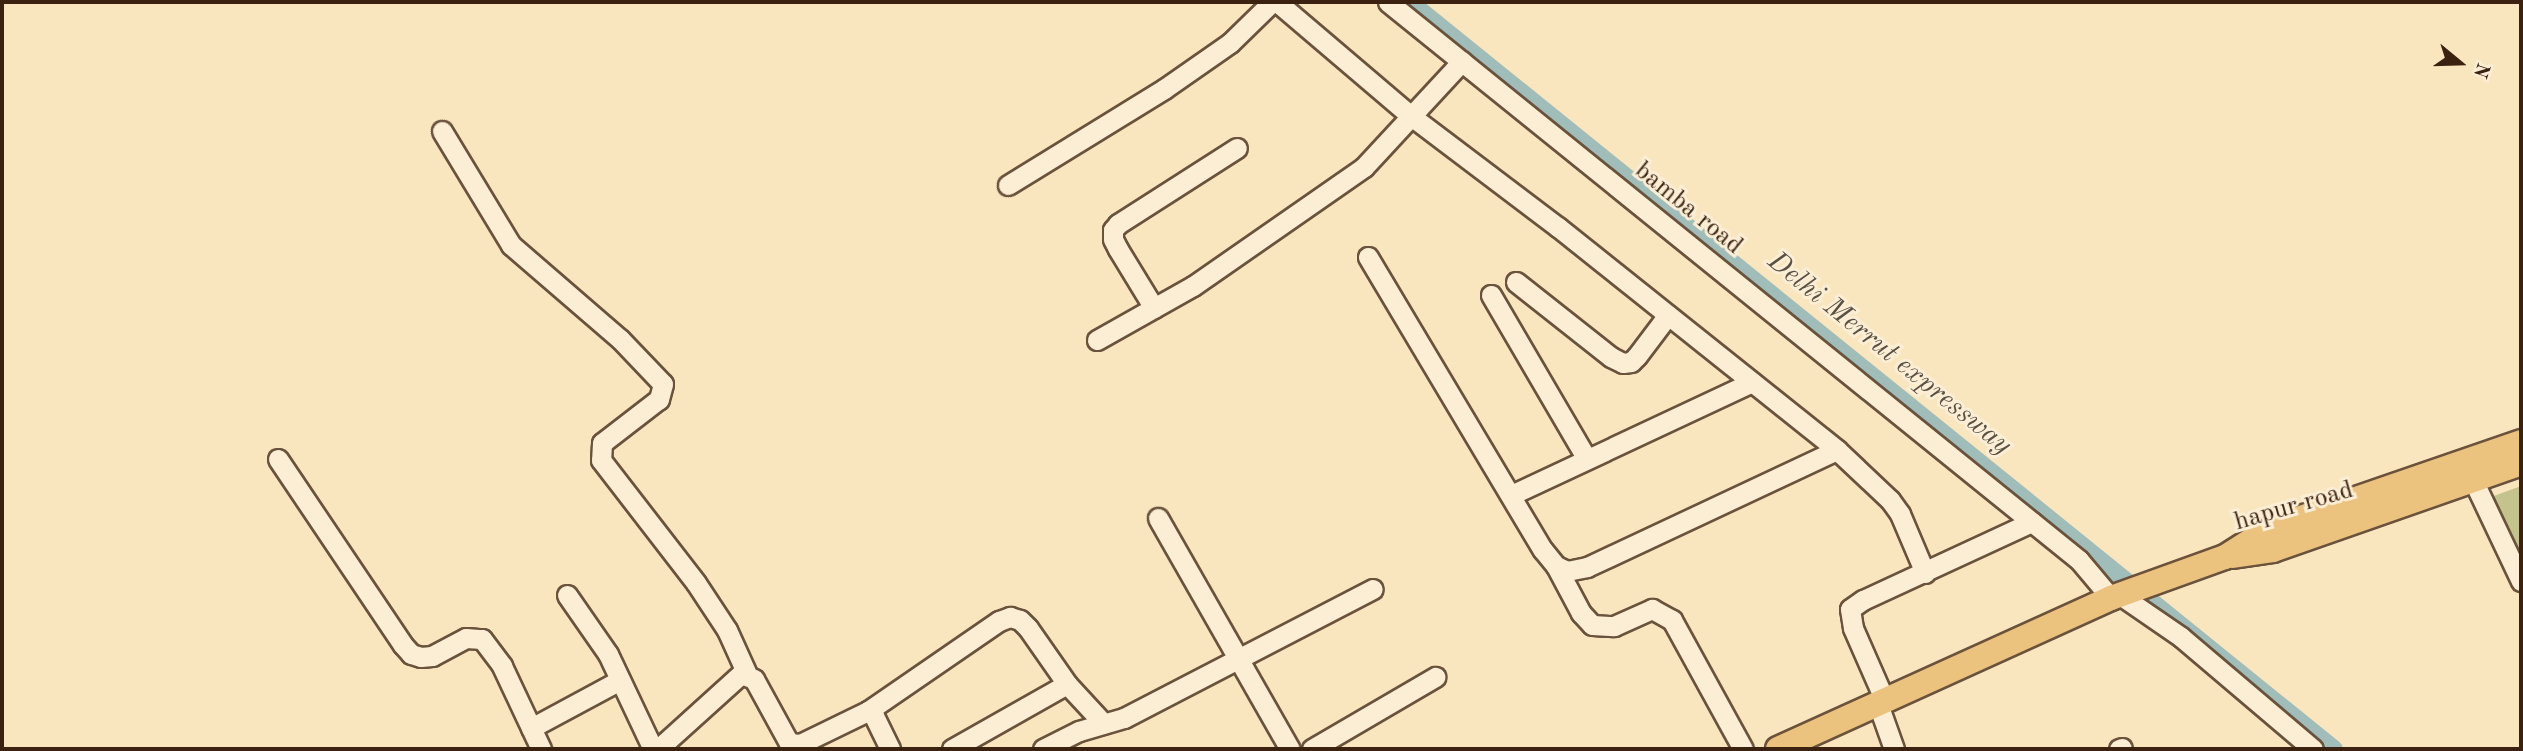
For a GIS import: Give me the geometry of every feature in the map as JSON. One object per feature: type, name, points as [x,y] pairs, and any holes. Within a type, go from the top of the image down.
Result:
[{"type":"main road","name":"hapur road","points":[[2225,557],[2269,529],[2521,442]]},
{"type":"main road","name":"hapur road","points":[[2225,557],[2273,550],[2521,463]]},
{"type":"main road","points":[[1777,749],[2119,595],[2225,557]]},
{"type":"street","points":[[1008,185],[1164,89],[1230,43],[1274,2],[1411,116],[1837,450],[1890,500],[1910,535],[1925,573]]},
{"type":"street","name":"bamba road","points":[[1388,2],[2119,595],[2180,637],[2313,749]]},
{"type":"street","points":[[1097,340],[1205,278],[1342,184],[1364,167],[1462,61]]},
{"type":"street","points":[[442,131],[511,244],[620,339],[663,384],[659,398],[602,443],[601,460],[696,583],[727,629],[747,674],[754,679],[788,747],[800,744],[868,711],[999,621],[1010,617],[1020,620],[1028,628],[1067,684],[1104,724]]},
{"type":"street","points":[[1154,308],[1118,250],[1113,239],[1113,230],[1118,224],[1237,148]]},
{"type":"street","points":[[1368,257],[1543,550],[1556,566],[1581,613],[1592,625],[1602,628],[1614,626],[1652,609],[1672,620],[1743,749]]},
{"type":"street","points":[[1516,282],[1611,357],[1623,363],[1631,362],[1637,356],[1668,315]]},
{"type":"street","points":[[1490,295],[1587,459]]},
{"type":"street","points":[[1511,495],[1752,382]]},
{"type":"street","points":[[1556,566],[1577,571],[1837,450]]},
{"type":"street","points":[[278,459],[411,654],[432,656],[466,638],[482,639],[502,666],[541,749]]},
{"type":"street","points":[[2473,480],[2521,581]]},
{"type":"street","points":[[1158,518],[1290,749]]},
{"type":"street","points":[[1894,749],[1882,702],[1853,628],[1850,609],[1863,600],[2032,522]]},
{"type":"street","points":[[1043,749],[1079,731],[1124,718],[1373,589]]},
{"type":"street","points":[[567,595],[608,654],[656,749],[736,678],[747,674]]},
{"type":"street","points":[[1312,749],[1435,677]]},
{"type":"street","points":[[531,728],[620,680]]},
{"type":"street","points":[[952,749],[1067,684]]},
{"type":"street","points":[[868,711],[874,716],[890,749]]},
{"type":"shaded area","points":[[2521,486],[2521,560],[2483,500]]},
{"type":"waterway","name":"Delhi Merrut expressway","points":[[1409,2],[2333,749]]}]
